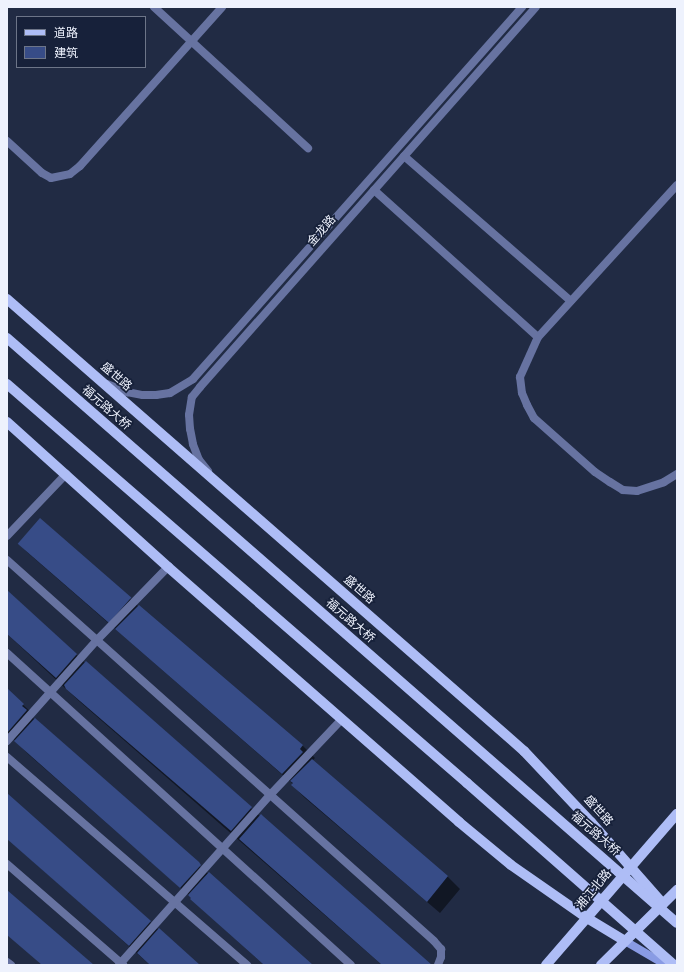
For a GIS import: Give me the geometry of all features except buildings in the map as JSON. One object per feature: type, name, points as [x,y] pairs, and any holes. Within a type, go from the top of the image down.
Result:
[{"type":"main road","name":"盛世路","points":[[7,299],[524,752],[563,791],[677,919]]},
{"type":"main road","name":"福元路大桥","points":[[7,338],[677,923]]},
{"type":"main road","points":[[7,384],[674,965]]},
{"type":"main road","points":[[7,422],[341,720],[511,865],[587,918],[666,965]]},
{"type":"main road","name":"湘江北路","points":[[546,965],[677,814]]},
{"type":"main road","points":[[601,965],[677,890]]},
{"type":"street","points":[[154,7],[308,148]]},
{"type":"street","points":[[7,142],[42,173],[51,178],[70,174],[80,166],[222,7]]},
{"type":"street","name":"金龙路","points":[[101,381],[127,392],[143,395],[156,395],[170,393],[193,379],[522,7]]},
{"type":"street","name":"金龙路","points":[[222,487],[199,460],[193,444],[189,415],[192,397],[536,7]]},
{"type":"street","points":[[404,156],[571,301]]},
{"type":"street","points":[[677,185],[538,337],[520,377],[522,393],[526,405],[534,418],[595,472],[623,490],[637,491],[651,488],[677,474]]},
{"type":"street","points":[[374,190],[538,337]]},
{"type":"street","points":[[7,536],[66,474]]},
{"type":"street","points":[[7,560],[434,941],[441,949],[441,958],[438,965]]},
{"type":"street","points":[[7,741],[97,640],[168,567]]},
{"type":"street","points":[[7,653],[351,965]]},
{"type":"street","points":[[7,864],[121,964],[222,848],[341,720]]},
{"type":"street","points":[[7,757],[247,965]]},
{"type":"street","points":[[7,962],[11,965]]}]
